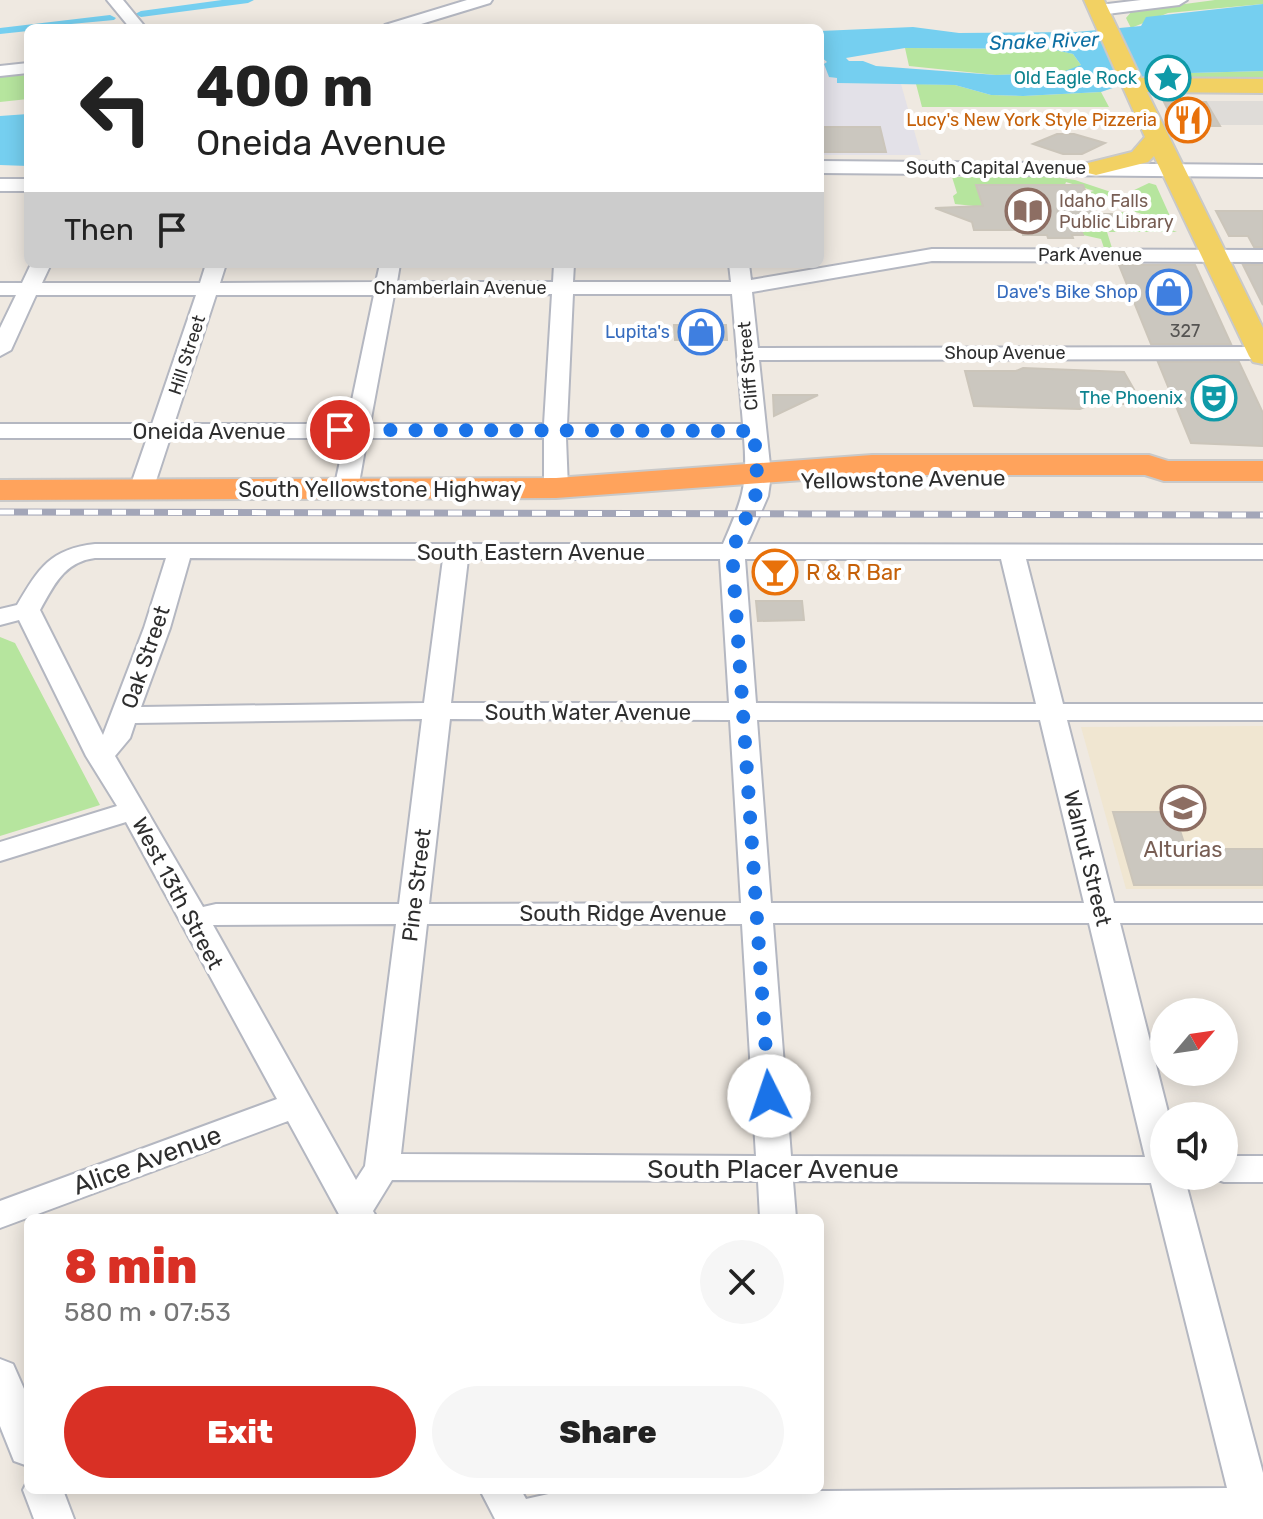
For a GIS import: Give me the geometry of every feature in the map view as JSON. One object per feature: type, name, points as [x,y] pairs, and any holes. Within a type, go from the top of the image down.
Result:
[{"type":"highway","name":"Yellowstone Avenue","points":[[758,472],[787,481],[1155,478],[1164,471],[1263,471]]},
{"type":"highway","name":"South Yellowstone Highway","points":[[0,490],[556,488],[758,472]]},
{"type":"main road","points":[[1099,10],[1172,170],[1263,354]]},
{"type":"main road","points":[[1135,86],[1263,86]]},
{"type":"main road","points":[[1135,86],[1263,93]]},
{"type":"main road","points":[[1096,168],[1138,158],[1157,138]]},
{"type":"street","points":[[103,0],[125,14]]},
{"type":"street","points":[[404,24],[484,0]]},
{"type":"street","points":[[1099,10],[1179,0]]},
{"type":"street","points":[[0,71],[24,68]]},
{"type":"street","name":"South Capital Avenue","points":[[824,167],[1263,171]]},
{"type":"street","points":[[0,185],[24,185]]},
{"type":"street","name":"Park Avenue","points":[[918,256],[1263,256]]},
{"type":"street","name":"Chamberlain Avenue","points":[[0,289],[741,288],[918,256]]},
{"type":"street","points":[[0,350],[39,268]]},
{"type":"street","name":"Hill Street","points":[[141,490],[215,268]]},
{"type":"street","points":[[346,489],[389,268]]},
{"type":"street","points":[[556,488],[555,431],[564,268]]},
{"type":"street","name":"Cliff Street","points":[[739,268],[758,472]]},
{"type":"street","name":"Shoup Avenue","points":[[747,354],[1263,354]]},
{"type":"street","name":"Oneida Avenue","points":[[0,431],[754,431]]},
{"type":"street","points":[[758,472],[756,496],[732,551],[778,1214]]},
{"type":"street","name":"South Eastern Avenue","points":[[53,566],[85,551],[1263,552]]},
{"type":"street","name":"Oak Street","points":[[100,756],[116,738],[180,552]]},
{"type":"street","name":"Walnut Street","points":[[1012,552],[1150,1109]]},
{"type":"street","name":"Pine Street","points":[[357,1214],[382,1167],[456,553]]},
{"type":"street","name":"West 13th Street","points":[[53,566],[14,613],[134,810],[357,1214]]},
{"type":"street","name":"South Water Avenue","points":[[125,715],[438,711],[1263,712]]},
{"type":"street","points":[[0,852],[134,810]]},
{"type":"street","name":"South Ridge Avenue","points":[[192,920],[216,914],[414,912],[1263,913]]},
{"type":"street","name":"Alice Avenue","points":[[0,1215],[295,1105]]},
{"type":"street","name":"South Placer Avenue","points":[[382,1167],[774,1170],[1150,1167]]},
{"type":"street","points":[[1238,1169],[1263,1169]]},
{"type":"street","points":[[502,1494],[517,1519],[547,1510],[799,1505],[1257,1510],[1171,1190]]},
{"type":"street","points":[[0,1375],[24,1438]]},
{"type":"street","points":[[45,1494],[54,1519]]},
{"type":"shaded area","points":[[824,60],[829,77],[837,78],[838,83],[901,84],[921,155],[824,155]]},
{"type":"shaded area","points":[[1206,101],[1263,101],[1263,125],[1213,125],[1213,113]]},
{"type":"shaded area","name":"Alturias","points":[[1263,726],[1263,889],[1126,889],[1081,727]]},
{"type":"green space","points":[[1215,0],[1263,0],[1263,4],[1168,13],[1131,28],[1126,18],[1132,11]]},
{"type":"green space","points":[[905,48],[1052,49],[1073,54],[1081,65],[1065,73],[996,75],[909,66]]},
{"type":"green space","points":[[1263,71],[1263,80],[1174,81],[1154,74]]},
{"type":"green space","points":[[24,75],[24,99],[0,102],[0,77]]},
{"type":"green space","points":[[916,84],[955,85],[991,95],[1101,92],[1109,107],[922,107]]},
{"type":"green space","points":[[952,177],[1054,177],[1075,180],[1114,193],[1098,201],[1105,204],[1091,207],[1086,193],[1094,191],[1066,182],[1065,185],[977,185],[983,207],[955,204],[953,196],[957,193]]},
{"type":"green space","points":[[1149,183],[1156,185],[1174,225],[1124,208],[1144,198],[1130,192]]},
{"type":"green space","points":[[1122,212],[1177,232],[1107,232],[1112,248],[1104,248],[1101,239],[1083,235],[1081,230],[1118,229],[1112,214]]},
{"type":"green space","points":[[0,637],[15,643],[100,805],[0,836]]},
{"type":"water","name":"Snake River","points":[[1263,4],[1263,71],[1154,74],[1101,92],[1023,96],[991,95],[955,85],[837,83],[837,78],[829,77],[824,64],[827,62],[824,59],[824,31],[913,27],[959,33],[1076,32],[1141,26],[1146,17]],"holes":[[[905,48],[1051,49],[1073,54],[1081,65],[1065,73],[996,75],[876,66],[846,58]]]},
{"type":"water","points":[[24,114],[24,166],[0,165],[0,116]]},
{"type":"building","points":[[1164,102],[1206,102],[1220,126],[1176,126]]},
{"type":"building","points":[[824,127],[880,127],[886,152],[824,152]]},
{"type":"building","points":[[1057,134],[1074,134],[1105,143],[1082,154],[1063,154],[1033,144]]},
{"type":"building","name":"Idaho Falls Public Library","points":[[976,185],[1083,185],[1094,214],[1112,214],[1119,229],[1081,230],[1083,235],[1072,235],[1073,238],[1023,235],[1022,230],[974,230],[972,222],[935,208],[983,206]]},
{"type":"building","points":[[1216,211],[1263,211],[1263,247],[1254,247],[1248,236],[1229,236]]},
{"type":"building","points":[[1119,265],[1195,265],[1231,344],[1151,344]]},
{"type":"building","points":[[1243,265],[1263,265],[1263,305]]},
{"type":"building","name":"Lupita's","points":[[674,325],[726,325],[727,340],[675,340]]},
{"type":"building","points":[[1158,362],[1239,362],[1263,413],[1263,446],[1191,443]]},
{"type":"building","points":[[1023,368],[1124,372],[1136,393],[1132,396],[1135,404],[1092,404],[1080,409],[974,406],[965,371],[1016,371]]},
{"type":"building","points":[[773,395],[818,395],[774,416]]},
{"type":"building","points":[[756,601],[802,601],[804,620],[758,621]]},
{"type":"building","points":[[1113,812],[1174,812],[1186,849],[1263,849],[1263,885],[1134,885]]},
{"type":"waterway","points":[[141,14],[248,0]]},
{"type":"waterway","points":[[59,24],[110,18]]},
{"type":"waterway","points":[[0,31],[24,28]]},
{"type":"railway","points":[[0,512],[1263,515]]},
{"type":"place","name":"Old Eagle Rock","points":[[1168,78]]},
{"type":"place","name":"Lucy's New York Style Pizzeria","points":[[1188,120]]},
{"type":"place","name":"Idaho Falls Public Library","points":[[1028,211]]},
{"type":"place","name":"Dave's Bike Shop","points":[[1169,292]]},
{"type":"place","name":"Lupita's","points":[[701,332]]},
{"type":"place","name":"The Phoenix","points":[[1214,398]]},
{"type":"place","name":"R & R Bar","points":[[775,572]]},
{"type":"place","name":"Alturias","points":[[1183,808]]},
{"type":"route","points":[[340,430],[754,431],[758,489],[732,551],[752,805],[769,1096]]}]
